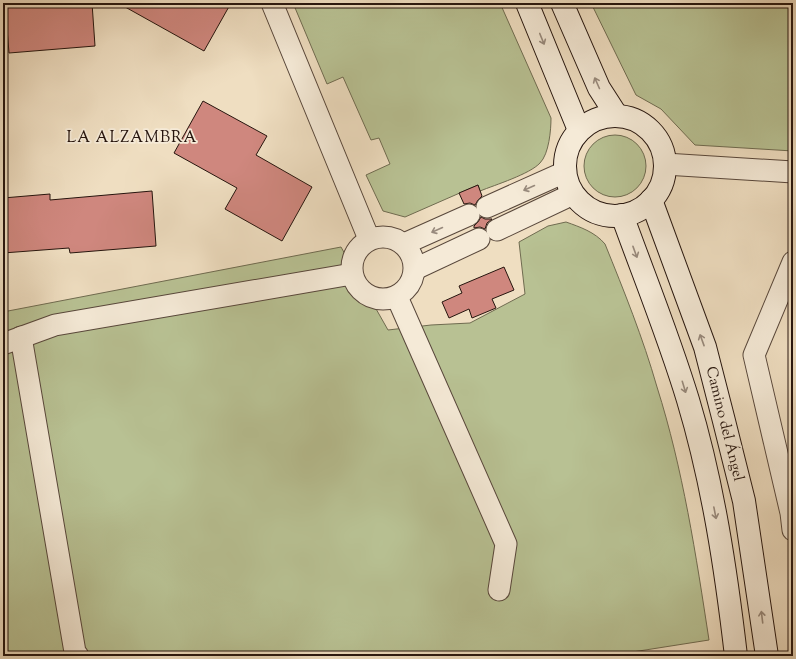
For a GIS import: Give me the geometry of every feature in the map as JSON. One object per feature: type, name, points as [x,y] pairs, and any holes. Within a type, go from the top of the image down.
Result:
[{"type":"street","points":[[272,3],[369,239]]},
{"type":"street","points":[[527,3],[579,130]]},
{"type":"street","points":[[562,3],[599,88],[617,116]]},
{"type":"street","points":[[617,116],[632,119],[645,126],[655,136],[662,150],[665,164],[661,184],[651,200],[637,211],[622,215],[606,215],[594,211],[582,204],[573,194],[568,184],[565,172],[567,149],[579,130],[591,122],[603,117],[617,116]]},
{"type":"street","points":[[665,164],[793,172]]},
{"type":"street","points":[[404,244],[565,172]]},
{"type":"street","points":[[497,230],[573,194]]},
{"type":"street","name":"Camino del Ángel","points":[[651,200],[704,348],[724,420],[744,501],[767,656]]},
{"type":"street","name":"Camino del Ángel","points":[[622,215],[674,356],[688,402],[715,515],[736,656]]},
{"type":"street","points":[[382,236],[394,238],[404,244],[412,255],[415,268],[410,285],[397,297],[378,300],[361,291],[352,274],[351,264],[354,254],[361,245],[369,239],[382,236]]},
{"type":"street","points":[[415,268],[479,239]]},
{"type":"street","points":[[793,262],[754,355],[791,513],[793,530]]},
{"type":"street","points":[[78,656],[75,652],[12,341],[56,325],[352,274]]},
{"type":"street","points":[[397,297],[506,544],[499,590]]},
{"type":"green space","points":[[293,3],[500,3],[551,118],[549,142],[543,159],[529,171],[512,179],[480,191],[478,185],[405,217],[383,211],[366,175],[390,164],[379,138],[371,140],[343,77],[327,84]]},
{"type":"green space","points":[[591,3],[793,3],[793,151],[695,145],[661,109],[636,95]]},
{"type":"green space","points":[[615,135],[627,137],[637,144],[644,154],[646,166],[644,178],[637,188],[627,195],[615,197],[603,195],[593,188],[586,178],[584,166],[586,154],[593,144],[603,137]]},
{"type":"green space","points":[[566,222],[592,233],[605,244],[646,351],[666,418],[688,512],[709,640],[607,656],[3,656],[3,313],[341,247],[388,330],[431,325],[470,323],[525,294],[519,242],[548,226]]},
{"type":"building","points":[[5,3],[92,3],[95,46],[9,53]]},
{"type":"building","points":[[118,3],[231,3],[204,51]]},
{"type":"building","points":[[203,101],[267,136],[256,155],[312,187],[282,241],[225,209],[237,188],[174,153]]},
{"type":"building","points":[[478,185],[482,196],[475,205],[470,203],[464,204],[459,193]]},
{"type":"building","points":[[152,191],[156,246],[70,253],[69,248],[3,253],[3,198],[50,194],[50,200]]},
{"type":"building","points":[[481,217],[485,219],[492,219],[487,223],[485,229],[480,227],[474,228],[474,226]]},
{"type":"building","points":[[504,267],[514,290],[492,299],[496,308],[472,318],[469,309],[449,318],[442,302],[462,293],[459,286]]},
{"type":"district","name":"LA ALZAMBRA","points":[[132,138]]}]
